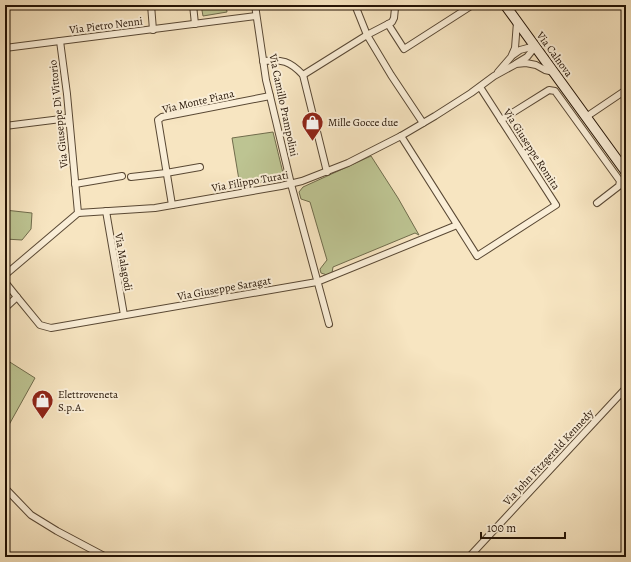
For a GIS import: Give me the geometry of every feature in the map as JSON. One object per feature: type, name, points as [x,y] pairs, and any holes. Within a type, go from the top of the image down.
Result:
[{"type":"main road","name":"Via Calnova","points":[[505,5],[626,172]]},
{"type":"street","points":[[151,5],[153,30]]},
{"type":"street","points":[[193,5],[195,24]]},
{"type":"street","name":"Via Camillo Prampolini","points":[[255,5],[263,61],[270,96],[291,184],[329,324]]},
{"type":"street","points":[[355,5],[367,35],[391,76],[423,123]]},
{"type":"street","points":[[303,75],[367,35],[390,23],[394,18],[396,6]]},
{"type":"street","points":[[390,23],[404,49],[471,6]]},
{"type":"street","name":"Via Pietro Nenni","points":[[5,48],[256,16]]},
{"type":"street","name":"Via Filippo Turati","points":[[511,57],[516,48],[517,22]]},
{"type":"street","name":"Via Giuseppe Di Vittorio","points":[[60,41],[78,213]]},
{"type":"street","name":"Via Filippo Turati","points":[[494,76],[511,57],[520,50],[535,46]]},
{"type":"street","name":"Via Filippo Turati","points":[[78,213],[172,206],[291,184],[327,172],[369,153],[423,123],[494,76],[516,64],[526,57],[535,46]]},
{"type":"street","points":[[263,61],[276,60],[285,62],[293,65],[303,75],[327,172]]},
{"type":"street","points":[[516,64],[526,63],[536,65],[549,72],[554,72]]},
{"type":"street","name":"Via Giuseppe Romita","points":[[401,136],[457,226],[478,256],[556,205],[480,86]]},
{"type":"street","points":[[501,120],[549,90],[555,91],[620,181],[619,186],[597,203]]},
{"type":"street","points":[[586,117],[626,90]]},
{"type":"street","name":"Via Monte Piana","points":[[172,206],[158,120],[162,117],[270,96]]},
{"type":"street","points":[[5,126],[69,118]]},
{"type":"street","points":[[131,177],[200,167]]},
{"type":"street","points":[[75,184],[122,176]]},
{"type":"street","name":"Via Malagodi","points":[[106,211],[124,316]]},
{"type":"street","points":[[5,275],[78,213]]},
{"type":"street","name":"Via Giuseppe Saragat","points":[[5,282],[40,325],[51,328],[317,282],[457,226]]},
{"type":"street","points":[[5,308],[17,297]]},
{"type":"street","name":"Via John Fitzgerald Kennedy","points":[[469,557],[626,388]]},
{"type":"street","points":[[5,488],[31,515],[56,531],[106,557]]},
{"type":"green space","points":[[201,5],[226,5],[227,12],[203,16]]},
{"type":"green space","points":[[273,132],[283,173],[282,178],[240,186],[232,138]]},
{"type":"green space","points":[[371,156],[398,198],[419,235],[415,233],[333,267],[332,273],[327,275],[321,273],[320,269],[327,260],[310,202],[301,199],[299,192],[303,187]]},
{"type":"green space","points":[[5,210],[32,213],[31,229],[22,240],[5,239]]},
{"type":"green space","points":[[5,359],[35,378],[5,432]]},
{"type":"place","name":"Mille Gocce due","points":[[312,142]]},
{"type":"place","name":"Elettroveneta S.p.A.","points":[[42,420]]}]
